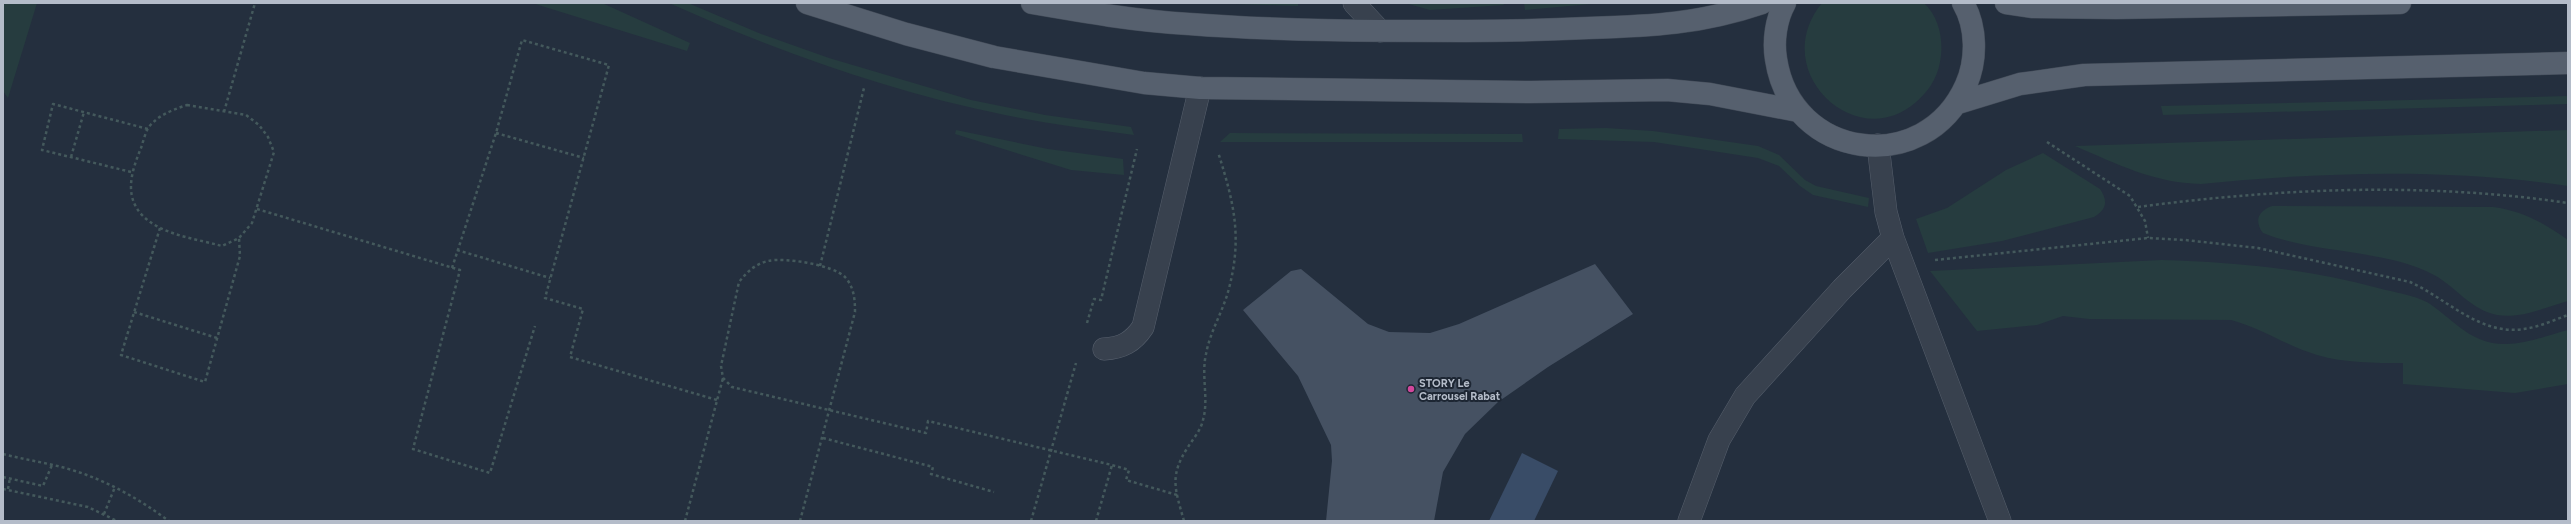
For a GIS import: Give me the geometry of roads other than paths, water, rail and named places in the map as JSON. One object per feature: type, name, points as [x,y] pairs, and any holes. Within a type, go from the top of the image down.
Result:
[{"type":"main road","points":[[807,3],[906,34],[994,57],[1144,83],[1200,88],[1531,92],[1667,90],[1710,94],[1798,111]]},
{"type":"main road","points":[[1032,3],[1106,16],[1189,24],[1380,31],[1509,31],[1660,25],[1728,14],[1762,3]]},
{"type":"main road","points":[[1785,3],[1777,28],[1775,50],[1778,72],[1786,93],[1798,111],[1816,128],[1837,140],[1861,146],[1906,142],[1926,133],[1944,119],[1958,103],[1970,74],[1974,43],[1968,12],[1963,3]]},
{"type":"main road","points":[[2006,3],[2033,7],[2116,8],[2400,3]]},
{"type":"main road","points":[[1958,103],[2020,84],[2084,75],[2568,63]]},
{"type":"street","points":[[1354,3],[1380,31]]},
{"type":"street","points":[[1104,349],[1115,348],[1126,344],[1136,337],[1143,327],[1200,88]]},
{"type":"street","points":[[1878,145],[1886,212],[1893,238],[2000,521]]},
{"type":"street","points":[[1689,521],[1718,440],[1745,396],[1842,289],[1893,238]]},
{"type":"water","points":[[1522,453],[1558,471],[1534,521],[1489,521]]},
{"type":"place","name":"STORY Le Carrousel Rabat","points":[[1411,389]]}]
